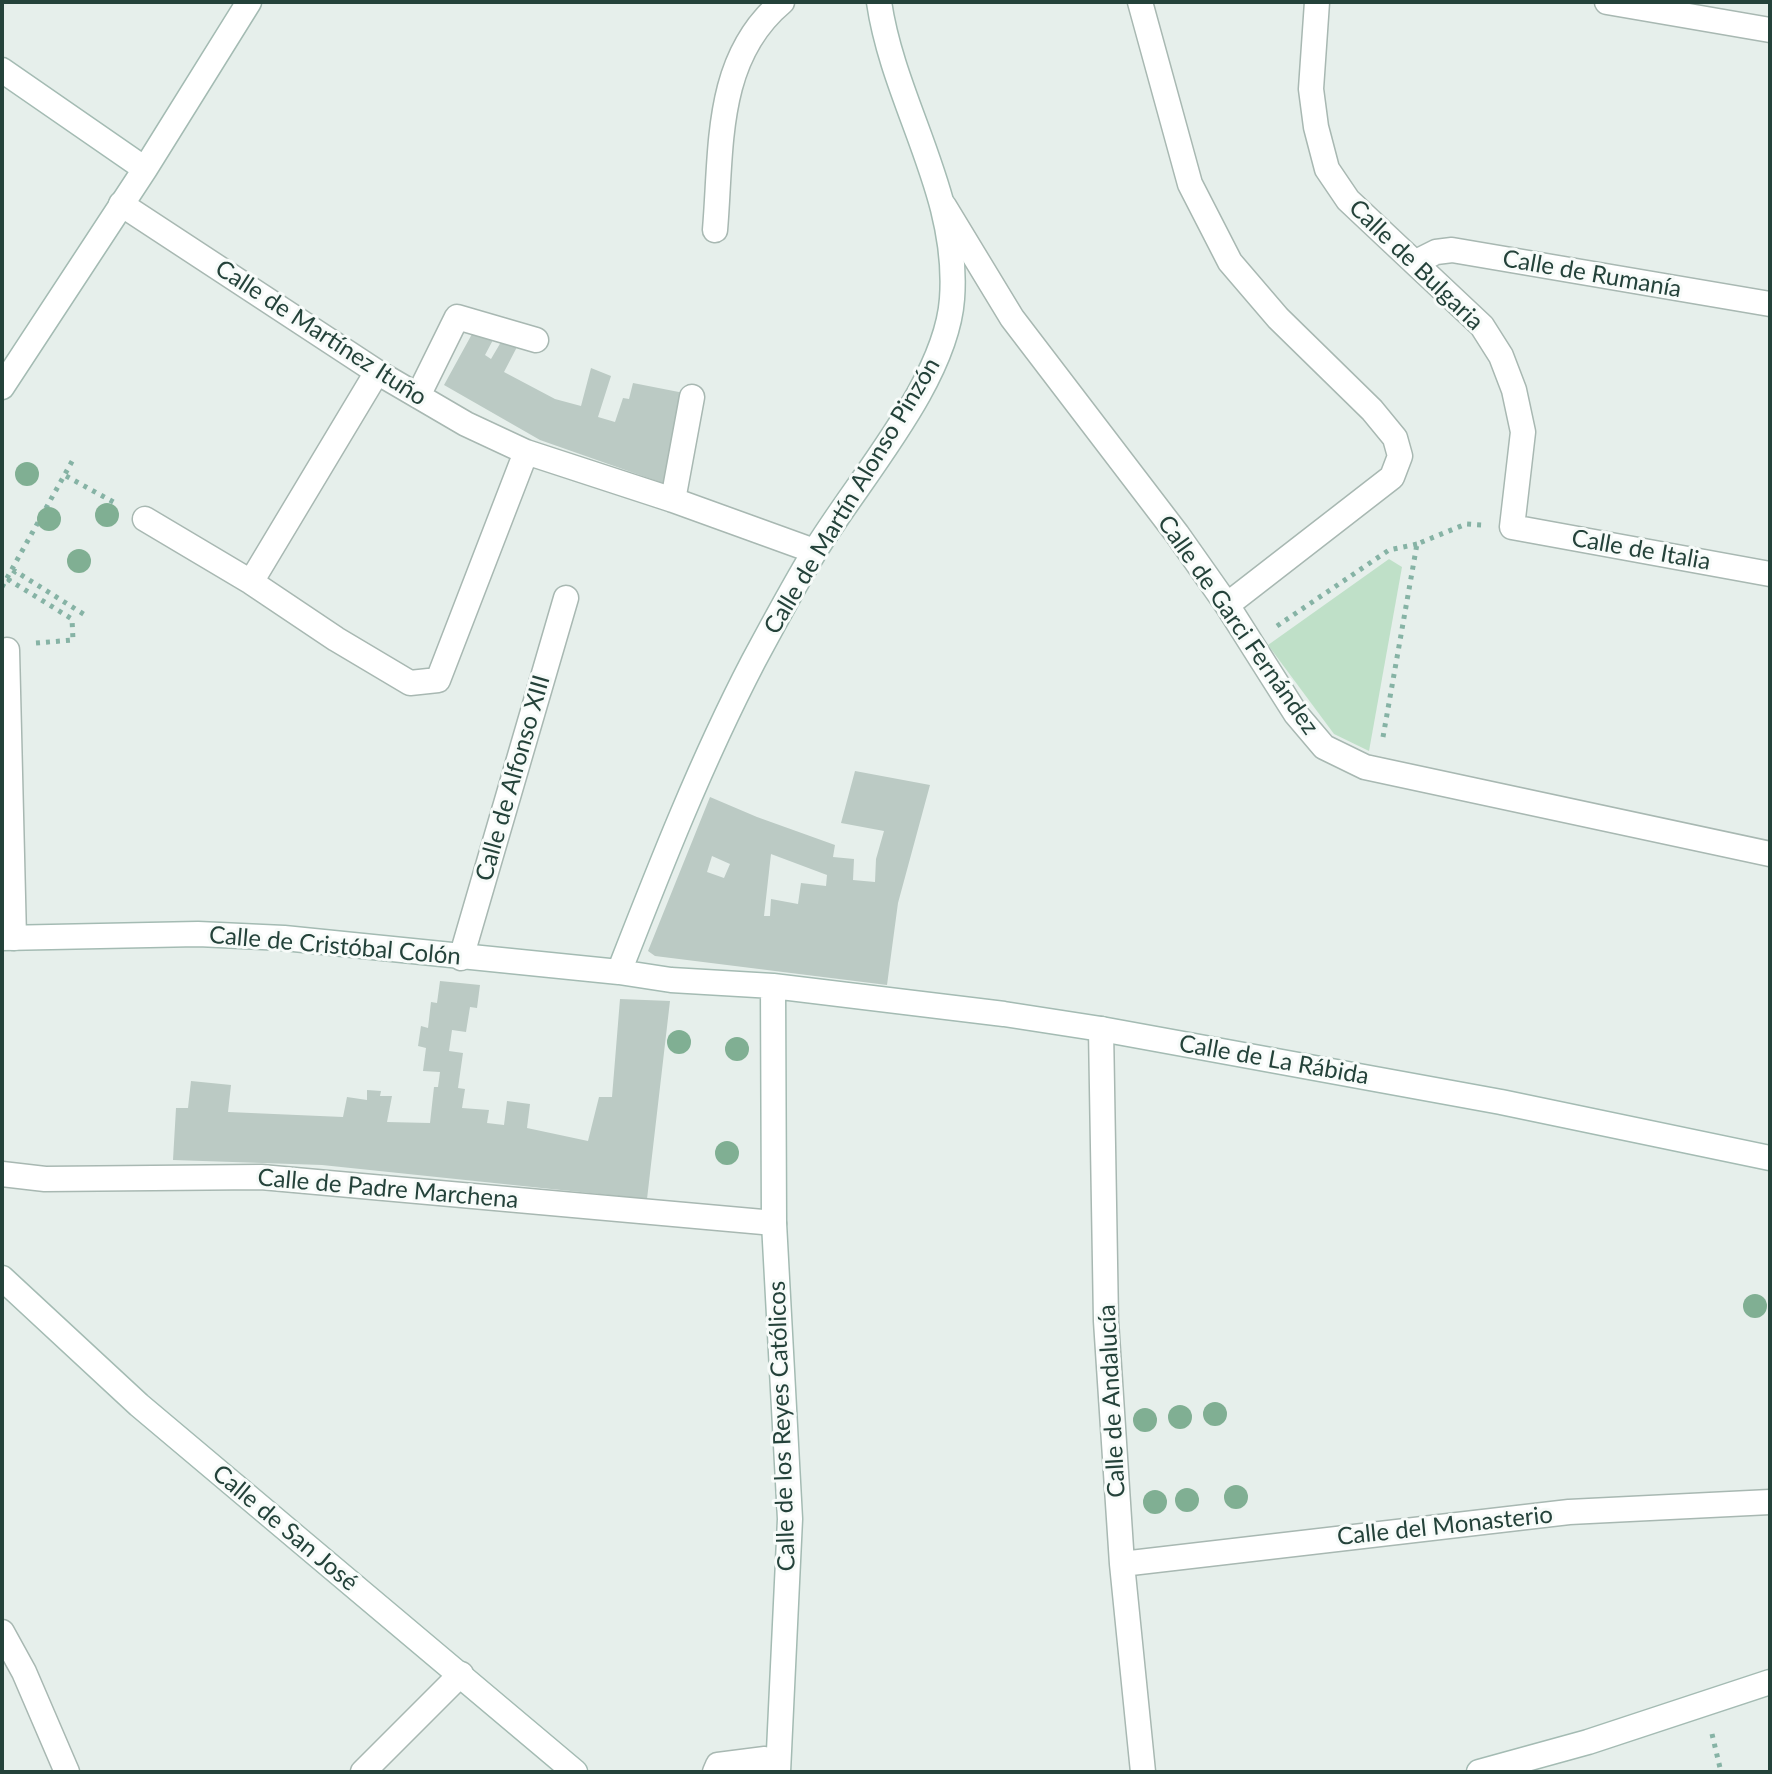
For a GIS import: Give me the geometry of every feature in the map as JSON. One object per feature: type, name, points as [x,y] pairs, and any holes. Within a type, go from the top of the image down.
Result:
[{"type":"street","points":[[2,387],[145,169],[249,2]]},
{"type":"street","points":[[715,230],[727,92],[740,55],[766,15],[782,2]]},
{"type":"street","name":"Calle de Martín Alonso Pinzón","points":[[619,972],[706,757],[753,661],[814,551],[922,390],[943,341],[952,301],[953,276],[944,206],[888,46],[879,2]]},
{"type":"street","points":[[1140,2],[1190,184],[1230,262],[1278,318],[1372,410],[1395,438],[1400,456],[1392,477],[1227,605]]},
{"type":"street","name":"Calle de Bulgaria","points":[[1317,2],[1311,89],[1316,127],[1327,169],[1348,200],[1482,326],[1501,356],[1514,390],[1523,432],[1512,527]]},
{"type":"street","points":[[1607,2],[1770,30]]},
{"type":"street","points":[[2,70],[145,169]]},
{"type":"street","name":"Calle de Martínez Ituño","points":[[121,204],[377,372],[466,424],[526,452],[814,551]]},
{"type":"street","name":"Calle de Garci Fernández","points":[[944,206],[1012,318],[1177,534],[1227,605],[1296,714],[1324,747],[1365,767],[1770,854]]},
{"type":"street","name":"Calle de Rumanía","points":[[1416,262],[1436,252],[1452,250],[1770,304]]},
{"type":"street","points":[[418,396],[457,317],[536,340]]},
{"type":"street","points":[[251,582],[377,372]]},
{"type":"street","points":[[673,500],[692,397]]},
{"type":"street","points":[[145,519],[410,683],[438,680],[526,452]]},
{"type":"street","name":"Calle de Italia","points":[[1512,527],[1770,574]]},
{"type":"street","name":"Calle de Alfonso XIII","points":[[461,958],[566,598]]},
{"type":"street","points":[[7,650],[8,938]]},
{"type":"street","name":"Calle de Cristóbal Colón","points":[[8,938],[198,934],[284,938],[671,980],[773,986]]},
{"type":"street","name":"Calle de La Rábida","points":[[773,986],[1101,1029],[1501,1102],[1770,1158]]},
{"type":"street","name":"Calle de los Reyes Católicos","points":[[773,986],[774,1223],[790,1519],[778,1772]]},
{"type":"street","name":"Calle de Andalucía","points":[[1101,1029],[1106,1321],[1122,1564],[1143,1772]]},
{"type":"street","name":"Calle de Padre Marchena","points":[[2,1174],[45,1179],[261,1177],[774,1223]]},
{"type":"street","name":"Calle de San José","points":[[2,1278],[151,1415],[575,1772]]},
{"type":"street","name":"Calle del Monasterio","points":[[1122,1564],[1569,1512],[1770,1502]]},
{"type":"street","points":[[2,1632],[24,1672],[67,1772]]},
{"type":"street","points":[[363,1772],[461,1674]]},
{"type":"street","points":[[1479,1772],[1588,1742],[1770,1682]]},
{"type":"street","points":[[715,1772],[718,1765],[765,1759],[763,1772]]},
{"type":"path","points":[[2,587],[75,456]]},
{"type":"path","points":[[66,476],[145,519]]},
{"type":"path","points":[[1249,644],[1389,550],[1417,544],[1466,524],[1512,527]]},
{"type":"path","points":[[1378,770],[1417,544]]},
{"type":"path","points":[[7,650],[5,646],[73,640],[72,619],[9,580],[15,571],[85,615]]},
{"type":"green space","points":[[1389,559],[1402,567],[1369,751],[1334,734],[1268,645]]},
{"type":"building","points":[[472,334],[493,340],[485,355],[491,359],[501,342],[517,347],[504,372],[555,399],[581,406],[591,368],[611,376],[598,417],[615,422],[623,398],[629,399],[633,383],[684,393],[668,485],[540,440],[444,385]]},
{"type":"building","points":[[855,771],[930,785],[898,903],[887,985],[655,956],[648,951],[710,797],[835,845],[833,857],[854,859],[853,880],[875,882],[876,859],[884,831],[841,823]],"holes":[[[771,854],[827,875],[826,886],[801,883],[798,904],[771,899],[770,916],[764,916]],[[712,856],[730,864],[724,878],[707,872]]]},
{"type":"building","points":[[440,981],[480,985],[477,1008],[470,1007],[466,1032],[452,1030],[449,1051],[463,1053],[458,1088],[465,1089],[462,1108],[489,1110],[487,1123],[504,1125],[507,1101],[530,1104],[527,1128],[588,1141],[599,1097],[612,1097],[620,999],[670,1001],[647,1199],[322,1165],[173,1160],[176,1108],[188,1108],[191,1081],[231,1085],[228,1112],[343,1117],[347,1097],[367,1100],[367,1090],[381,1091],[380,1096],[392,1096],[387,1122],[430,1123],[434,1087],[438,1087],[440,1072],[423,1071],[426,1048],[418,1046],[421,1026],[428,1028],[431,1002],[437,1003]]}]
